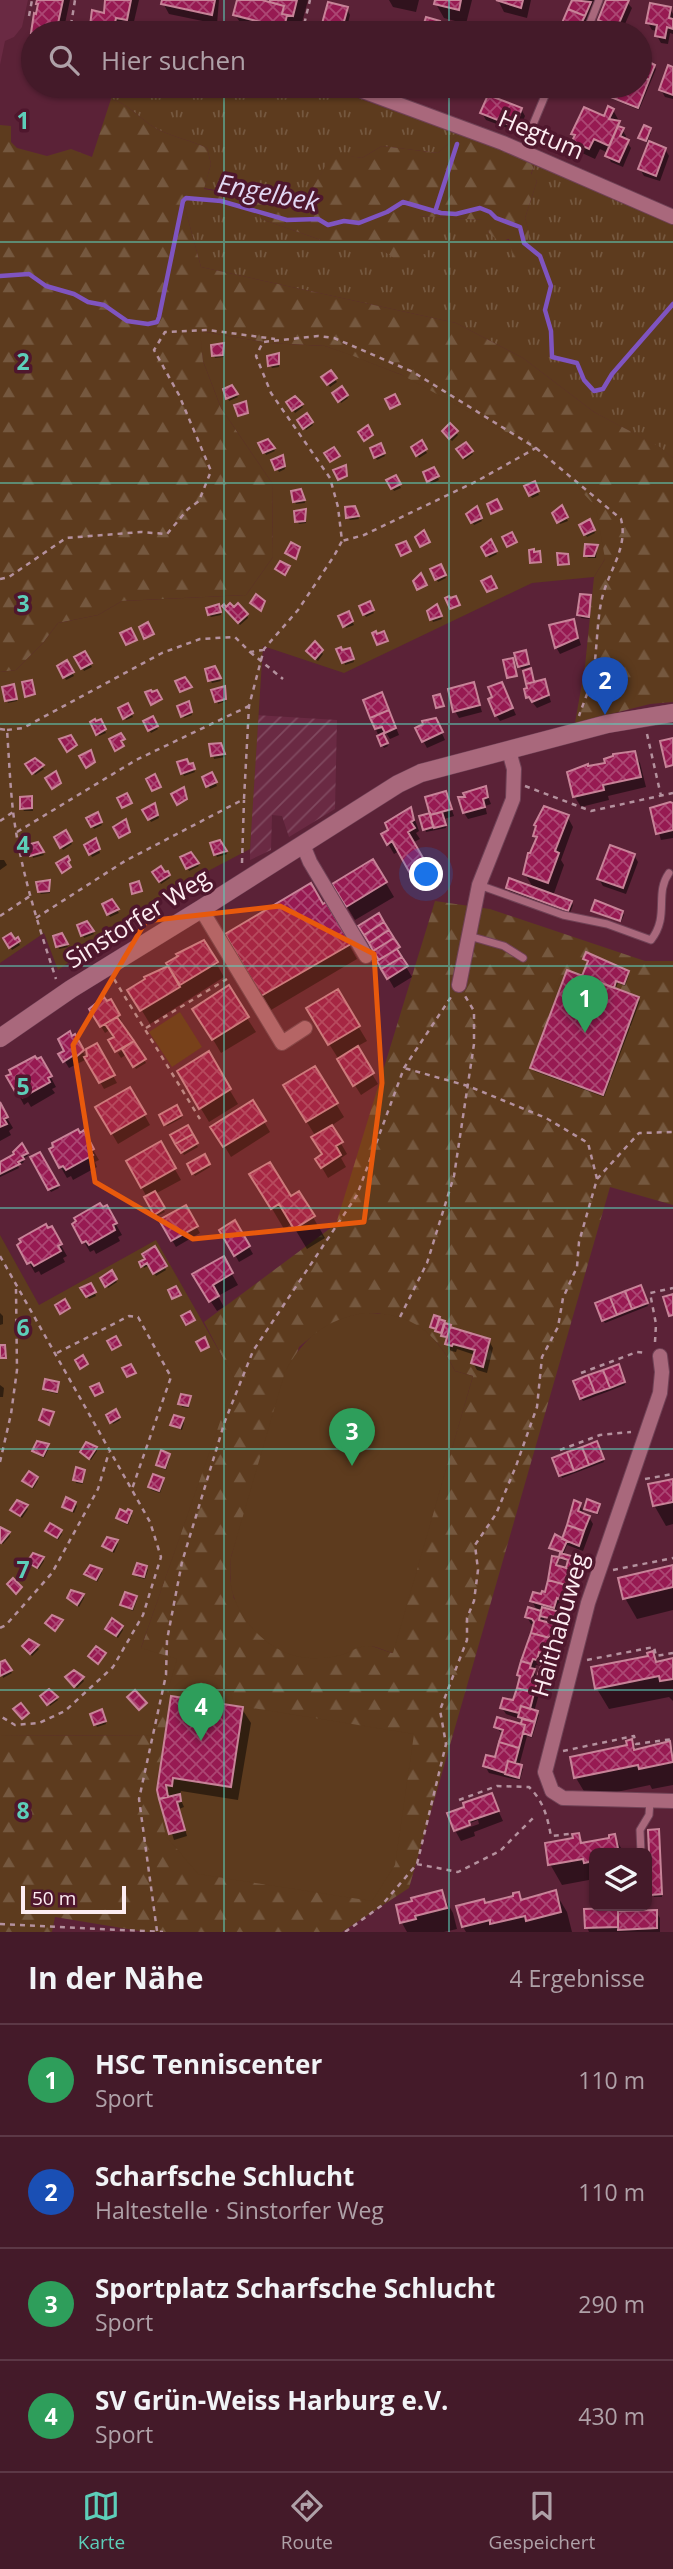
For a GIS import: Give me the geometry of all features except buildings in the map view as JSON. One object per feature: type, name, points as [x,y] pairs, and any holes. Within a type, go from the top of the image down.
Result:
[{"type":"street","name":"Hegtum","points":[[381,98],[523,151],[673,217]]},
{"type":"street","name":"Sinstorfer Weg","points":[[0,1038],[398,783],[421,773],[573,733],[673,713]]},
{"type":"street","points":[[459,985],[480,885],[513,799],[514,769],[509,751]]},
{"type":"street","points":[[303,845],[310,862],[366,956]]},
{"type":"street","points":[[201,909],[282,1043],[304,1028]]},
{"type":"street","name":"Haithabuweg","points":[[657,1355],[662,1383],[600,1565],[573,1656],[545,1777],[550,1788],[559,1796],[673,1801]]},
{"type":"lane","points":[[591,21],[599,0]]},
{"type":"lane","points":[[523,151],[544,98]]},
{"type":"lane","points":[[480,885],[563,915],[607,924],[651,940],[660,929],[662,887],[669,873]]},
{"type":"lane","points":[[469,936],[504,946],[523,958]]},
{"type":"lane","points":[[641,1848],[640,1830],[649,1815],[650,1801]]},
{"type":"path","points":[[29,16],[32,0]]},
{"type":"path","points":[[72,21],[75,0]]},
{"type":"path","points":[[305,21],[310,0]]},
{"type":"path","points":[[0,579],[9,577],[66,538],[141,532],[167,534],[188,509],[199,501],[211,471],[179,396],[154,350],[165,332],[208,330],[282,340]]},
{"type":"path","points":[[242,884],[249,706],[260,660],[264,649],[298,610],[342,541],[338,507],[330,478],[271,393],[256,356],[263,342],[334,338],[413,372],[536,448],[621,519],[624,531],[617,560],[601,602],[594,672],[573,733]]},
{"type":"path","points":[[342,541],[364,535],[477,481],[536,448]]},
{"type":"path","points":[[0,730],[23,728],[162,653],[200,639],[235,637],[283,679]]},
{"type":"path","points":[[250,652],[264,649]]},
{"type":"path","points":[[17,832],[136,760],[249,706]]},
{"type":"path","points":[[643,718],[661,796]]},
{"type":"path","points":[[6,730],[17,832],[30,896],[56,979]]},
{"type":"path","points":[[513,782],[591,811],[673,793]]},
{"type":"path","points":[[36,918],[125,862],[244,799]]},
{"type":"path","points":[[0,821],[13,812]]},
{"type":"path","points":[[0,916],[30,896]]},
{"type":"path","points":[[107,967],[201,1119]]},
{"type":"path","points":[[145,1029],[223,981]]},
{"type":"path","points":[[157,1931],[139,1799],[166,1675],[167,1640],[182,1562],[225,1421],[253,1351],[357,1195],[404,1068],[459,985],[474,1011],[474,1044],[454,1176],[427,1263],[400,1317]]},
{"type":"path","points":[[404,1068],[468,1086],[547,1118],[588,1143],[597,1179]]},
{"type":"path","points":[[345,1932],[382,1906],[417,1864],[446,1744],[440,1710],[467,1640],[467,1618],[474,1601],[478,1570],[475,1545],[496,1514],[537,1407],[542,1357],[558,1327],[563,1298],[577,1268],[579,1241],[597,1179],[639,1133],[673,1132]]},
{"type":"path","points":[[0,1256],[132,1489],[149,1522],[161,1557],[144,1615],[113,1667],[65,1711],[39,1723],[15,1725],[0,1716]]},
{"type":"path","points":[[0,1462],[17,1370],[16,1286]]},
{"type":"path","points":[[581,1373],[637,1352],[657,1355],[656,1324],[650,1293],[673,1288]]},
{"type":"path","points":[[56,1354],[129,1316],[138,1317],[171,1377],[132,1489]]},
{"type":"path","points":[[560,1451],[600,1435],[647,1431]]},
{"type":"path","points":[[0,1628],[6,1625],[52,1573],[98,1489],[109,1450]]},
{"type":"path","points":[[631,1476],[642,1480],[673,1474]]},
{"type":"path","points":[[600,1565],[615,1571],[673,1558]]},
{"type":"path","points":[[573,1656],[589,1660],[654,1647],[656,1656],[673,1653]]},
{"type":"path","points":[[550,1749],[561,1752],[634,1736],[636,1744],[673,1738]]},
{"type":"path","points":[[459,1800],[497,1786],[529,1787],[546,1810],[551,1836],[569,1834],[570,1839]]},
{"type":"path","points":[[417,1864],[458,1872],[493,1856],[533,1818]]},
{"type":"path","points":[[0,1923],[163,1932]]},
{"type":"highlighted area","points":[[280,906],[374,954],[382,1083],[364,1222],[193,1239],[95,1182],[73,1045],[146,921]]},
{"type":"shaded area","points":[[0,0],[28,0],[21,28],[14,37],[5,41],[0,65]]},
{"type":"shaded area","points":[[255,715],[337,720],[335,809],[289,837],[282,816],[272,815],[271,850],[250,860],[251,790]]},
{"type":"green space","points":[[358,98],[459,134],[438,153],[382,146],[362,158],[333,154],[302,206],[204,188],[211,164],[207,148],[159,130],[111,99]]},
{"type":"green space","points":[[111,99],[159,130],[207,148],[211,164],[204,189],[302,206],[333,153],[362,158],[382,146],[438,153],[459,134],[537,158],[531,174],[537,181],[525,218],[529,232],[527,246],[540,256],[545,268],[513,259],[509,239],[497,240],[489,233],[483,220],[419,216],[428,234],[425,254],[396,260],[369,240],[321,240],[261,219],[258,210],[189,197],[183,201],[201,267],[456,323],[523,358],[594,412],[660,447],[673,458],[673,702],[650,704],[575,723],[585,666],[594,577],[605,559],[402,375],[325,346],[269,343],[201,331],[203,361],[221,408],[272,483],[273,557],[246,595],[122,601],[98,615],[58,623],[43,643],[16,670],[0,672],[0,125],[11,126],[11,142],[17,148],[47,156],[71,149],[92,157]]},
{"type":"green space","points":[[537,158],[673,218],[673,458],[659,447],[594,412],[523,358],[456,323],[201,267],[183,201],[189,197],[259,210],[261,219],[321,240],[369,240],[397,260],[418,216],[484,220],[489,233],[527,247],[529,232],[525,218],[537,181],[531,175]]},
{"type":"green space","points":[[200,331],[269,343],[325,346],[402,375],[524,442],[553,461],[596,507],[605,559],[594,577],[532,583],[344,673],[263,646],[250,849],[168,892],[58,970],[44,933],[0,963],[0,672],[16,670],[43,643],[58,623],[98,615],[122,601],[246,595],[273,557],[272,483],[221,408],[203,361]]},
{"type":"green space","points":[[435,901],[490,909],[645,961],[673,961],[673,1205],[610,1187],[409,1888],[342,1932],[146,1932],[55,1917],[52,1932],[0,1932],[0,1736],[155,1735],[141,1648],[234,1379],[204,1322],[336,1224]],"holes":[[[377,1313],[391,1316],[424,1331],[441,1348],[455,1371],[473,1376],[392,1653],[234,1599],[230,1578],[231,1557],[299,1347],[326,1327],[345,1318]]]},
{"type":"green space","points":[[180,1012],[202,1047],[172,1067],[149,1032]]},
{"type":"green space","points":[[0,1235],[39,1305],[156,1240],[235,1379],[141,1648],[177,1659],[155,1735],[0,1736]]},
{"type":"green space","points":[[365,1313],[395,1316],[420,1327],[439,1345],[455,1371],[473,1376],[393,1653],[366,1646],[336,1656],[305,1658],[292,1655],[268,1643],[248,1623],[233,1595],[230,1579],[231,1557],[285,1372],[300,1349],[317,1332],[339,1320]]},
{"type":"green space","points":[[171,1695],[414,1734],[395,1865],[372,1901],[198,1874],[166,1836],[155,1792]]},
{"type":"waterway","points":[[435,212],[457,144]]},
{"type":"waterway","name":"Engelbek","points":[[0,276],[29,274],[46,286],[74,294],[88,302],[104,305],[127,321],[148,324],[157,322],[159,317],[183,201],[186,198],[221,201],[287,220],[318,219],[328,225],[344,221],[359,223],[387,212],[403,202],[441,213],[456,214],[480,208],[496,218],[520,227],[524,243],[540,256],[551,286],[545,310],[551,331],[552,357],[577,363],[584,380],[594,391],[603,389],[612,374],[673,304]]},
{"type":"place","name":"Scharfsche Schlucht","points":[[605,715]]},
{"type":"place","name":"HSC Tenniscenter","points":[[585,1033]]},
{"type":"place","name":"Sportplatz Scharfsche Schlucht","points":[[352,1466]]},
{"type":"place","name":"SV Grün-Weiss Harburg e.V.","points":[[201,1741]]}]
